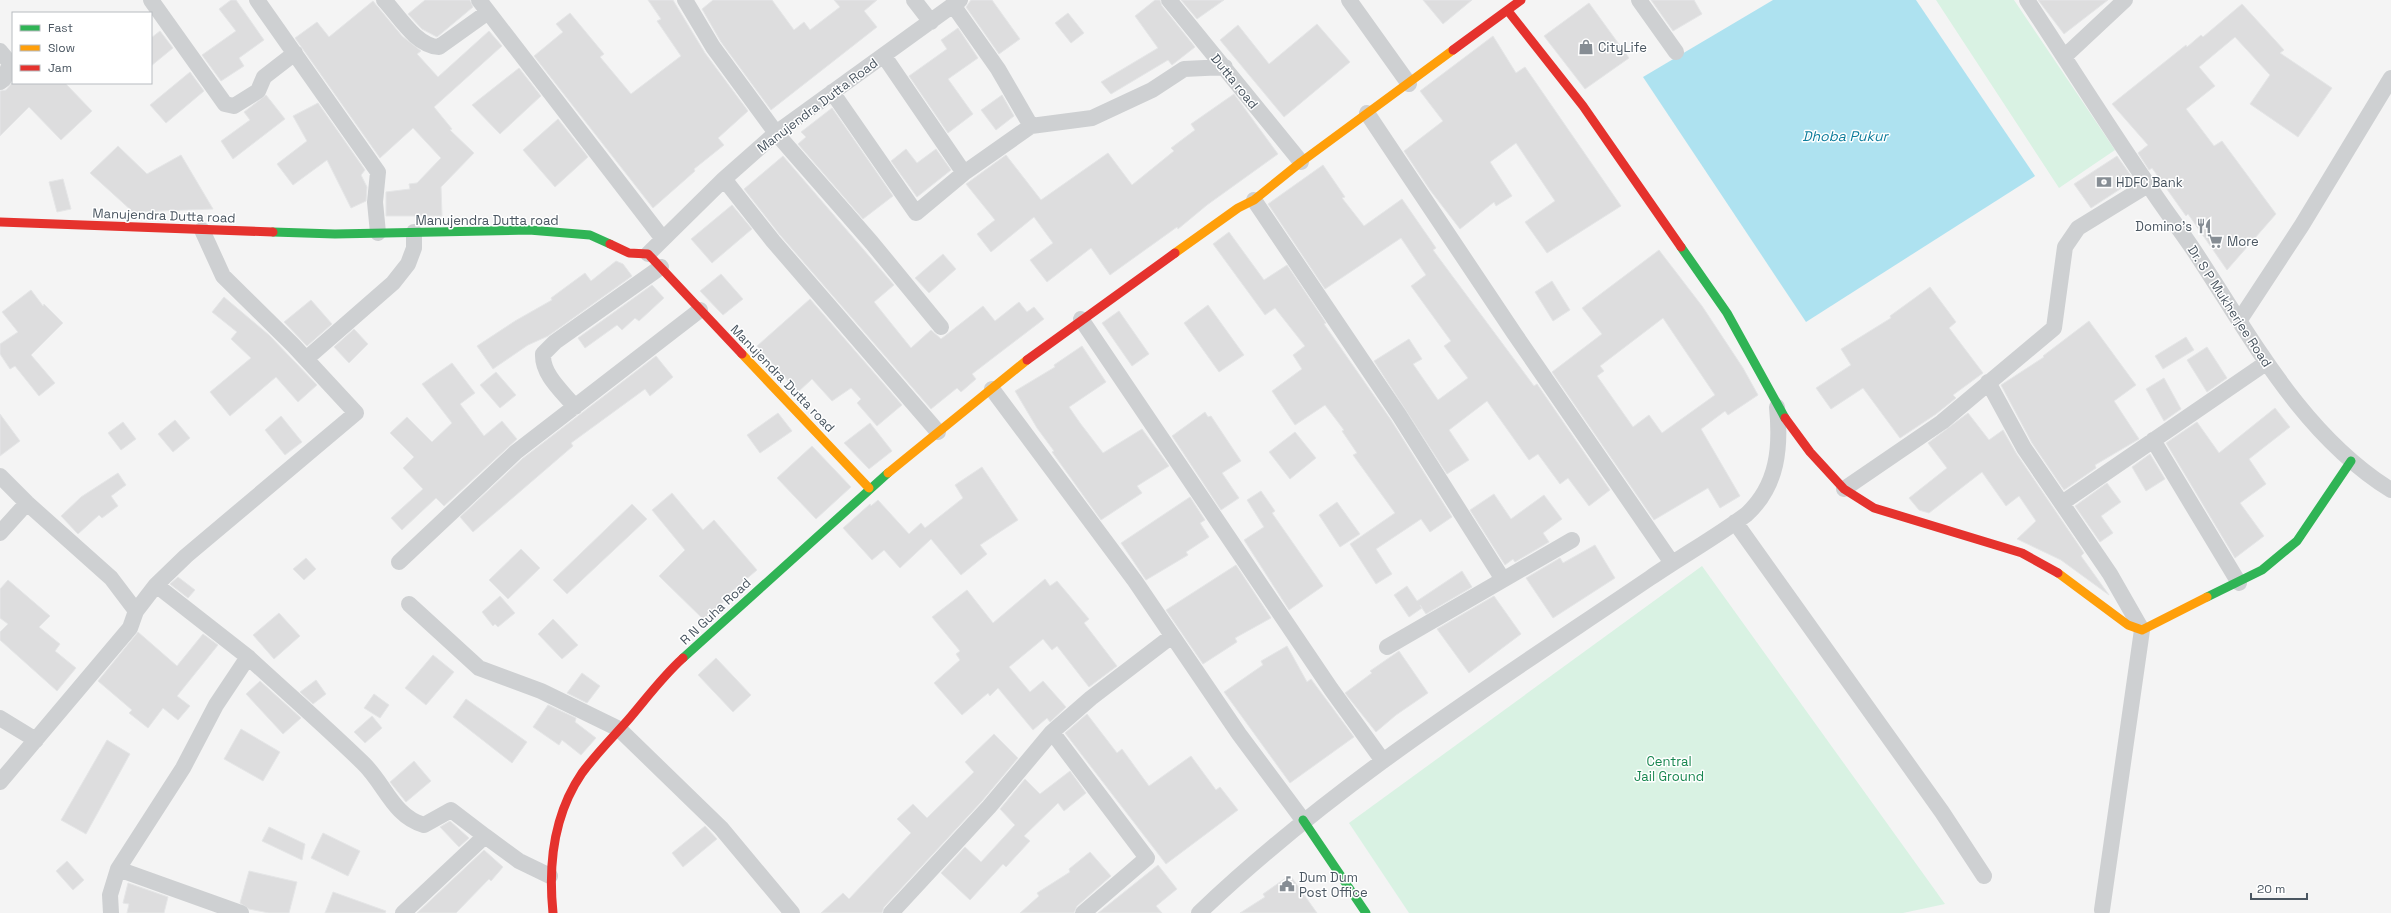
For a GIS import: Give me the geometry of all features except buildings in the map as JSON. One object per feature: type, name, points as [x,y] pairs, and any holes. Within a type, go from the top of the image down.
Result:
[{"type":"street","points":[[151,0],[225,104],[234,106],[258,91],[264,77],[295,53]]},
{"type":"street","points":[[257,0],[378,172],[375,202],[378,233]]},
{"type":"street","points":[[384,0],[421,41],[430,46],[439,47],[483,6],[663,239]]},
{"type":"street","points":[[685,0],[713,47],[776,133],[872,243],[941,327]]},
{"type":"street","points":[[914,0],[932,22]]},
{"type":"street","name":"Dutta road","points":[[1169,0],[1301,162]]},
{"type":"street","points":[[1349,0],[1409,84]]},
{"type":"street","name":"R N Guha Road","points":[[553,913],[550,876],[562,812],[570,790],[619,729],[674,666],[869,488],[1081,319],[1238,208],[1254,200],[1301,162],[1409,84],[1521,0]]},
{"type":"street","points":[[1640,0],[1676,52]]},
{"type":"street","name":"Dr. S P Mukherjee Road","points":[[2027,0],[2192,248],[2266,363],[2310,419],[2351,461],[2391,490]]},
{"type":"street","points":[[2064,56],[2125,0]]},
{"type":"street","points":[[957,2],[1031,126]]},
{"type":"street","name":"Manujendra Dutta Road","points":[[648,254],[724,180],[776,133],[932,22],[957,2]]},
{"type":"street","points":[[1508,11],[1583,106],[1727,313],[1777,403],[1801,441],[1844,488],[1874,508],[1895,516],[2022,552],[2055,570],[2128,625],[2142,630],[2239,583],[2262,570],[2297,541],[2351,461]]},
{"type":"street","points":[[0,51],[10,63],[4,79],[0,82]]},
{"type":"street","points":[[884,56],[964,173]]},
{"type":"street","points":[[832,92],[916,213],[964,173],[1031,126],[1092,118],[1152,90],[1184,69],[1224,67]]},
{"type":"street","points":[[2239,321],[2302,225],[2391,78]]},
{"type":"street","points":[[1368,113],[1514,333],[1672,563]]},
{"type":"street","points":[[724,180],[774,241],[938,432]]},
{"type":"street","points":[[1844,488],[1942,422],[2054,328],[2065,247],[2078,228],[2148,184]]},
{"type":"street","points":[[1254,200],[1399,415],[1502,578]]},
{"type":"street","name":"Manujendra Dutta road","points":[[0,220],[202,230],[335,234],[529,230],[590,235],[629,253],[648,254],[869,488]]},
{"type":"street","points":[[0,782],[130,628],[136,611],[156,585],[186,556],[356,413],[306,359],[223,276],[202,230]]},
{"type":"street","points":[[306,359],[393,283],[408,264],[414,248],[414,232]]},
{"type":"street","points":[[575,407],[551,379],[542,360],[543,354],[555,342],[661,267]]},
{"type":"street","points":[[399,562],[516,452],[700,310]]},
{"type":"street","points":[[1081,319],[1331,689],[1383,761]]},
{"type":"street","points":[[2062,503],[2266,363]]},
{"type":"street","points":[[1988,382],[2024,448],[2110,574],[2142,630],[2102,910]]},
{"type":"street","points":[[992,389],[1135,581],[1239,734],[1303,820],[1366,913]]},
{"type":"street","points":[[1199,913],[1303,820],[1383,761],[1473,697],[1735,522],[1757,504],[1772,480],[1779,450],[1777,403]]},
{"type":"street","points":[[2153,440],[2239,583]]},
{"type":"street","points":[[0,476],[27,503],[111,578],[136,611]]},
{"type":"street","points":[[0,533],[27,503]]},
{"type":"street","points":[[1735,522],[1942,812],[1984,876]]},
{"type":"street","points":[[1387,646],[1502,578],[1572,540]]},
{"type":"street","points":[[156,585],[248,657],[365,764],[398,810],[406,818],[424,826],[451,810],[519,861],[550,876]]},
{"type":"street","points":[[409,604],[479,668],[541,691],[619,729],[721,828],[792,913]]},
{"type":"street","points":[[891,913],[989,807],[1052,732],[1091,698],[1172,636]]},
{"type":"street","points":[[111,913],[110,895],[118,868],[182,768],[216,705],[248,657]]},
{"type":"street","points":[[0,718],[36,740]]},
{"type":"street","points":[[1052,732],[1147,858],[1083,913]]},
{"type":"street","points":[[403,913],[485,836]]},
{"type":"street","points":[[118,868],[241,913]]},
{"type":"green space","points":[[1936,0],[2014,0],[2115,150],[2059,188]]},
{"type":"green space","name":"Central Jail Ground","points":[[1702,566],[1945,904],[1903,913],[1409,913],[1349,823]]},
{"type":"water","name":"Dhoba Pukur","points":[[1773,0],[1916,0],[2035,176],[1806,322],[1643,77]]},
{"type":"traffic: fast","points":[[273,232],[335,234],[529,230],[590,235],[610,244]]},
{"type":"traffic: fast","points":[[1681,247],[1727,313],[1785,418]]},
{"type":"traffic: fast","points":[[2207,597],[2262,570],[2297,541],[2351,461]]},
{"type":"traffic: fast","points":[[683,658],[888,473]]},
{"type":"traffic: fast","points":[[1303,820],[1366,913]]},
{"type":"traffic: slow","points":[[1175,253],[1238,208],[1254,200],[1301,162],[1453,50]]},
{"type":"traffic: slow","points":[[742,354],[869,488]]},
{"type":"traffic: slow","points":[[888,473],[1027,360]]},
{"type":"traffic: slow","points":[[2058,573],[2128,625],[2142,630],[2207,597]]},
{"type":"traffic: jam","points":[[1453,50],[1521,0]]},
{"type":"traffic: jam","points":[[1508,11],[1583,106],[1681,247]]},
{"type":"traffic: jam","points":[[0,222],[273,232]]},
{"type":"traffic: jam","points":[[610,244],[629,253],[648,254],[742,354]]},
{"type":"traffic: jam","points":[[1027,360],[1175,253]]},
{"type":"traffic: jam","points":[[1785,418],[1810,452],[1844,489],[1874,508],[2022,553],[2058,573]]},
{"type":"traffic: jam","points":[[553,913],[551,876],[555,840],[559,822],[573,789],[582,773],[593,759],[661,680],[683,658]]},
{"type":"place","name":"CityLife","points":[[1586,47]]},
{"type":"place","name":"HDFC Bank","points":[[2104,182]]},
{"type":"place","name":"Domino's","points":[[2204,226]]},
{"type":"place","name":"More","points":[[2215,241]]},
{"type":"place","name":"Dum Dum Post Office","points":[[1287,884]]}]
